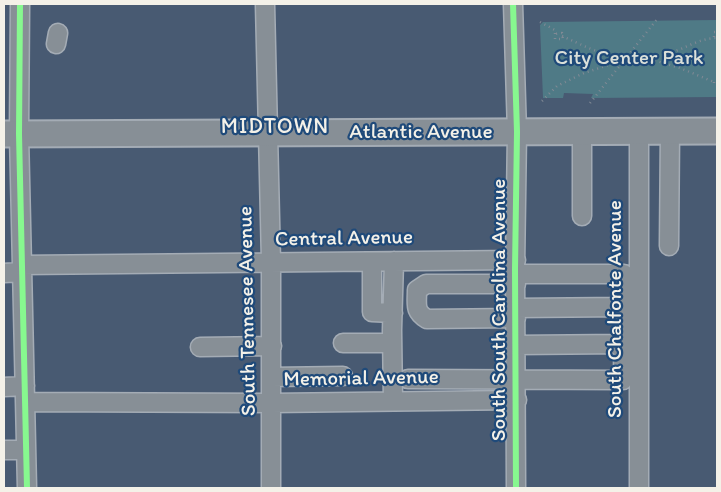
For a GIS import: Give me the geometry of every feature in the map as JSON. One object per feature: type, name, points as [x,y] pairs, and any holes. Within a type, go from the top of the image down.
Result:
[{"type":"highway","name":"Atlantic Avenue","points":[[12,134],[717,131]]},
{"type":"street","points":[[20,4],[12,134],[22,268],[27,488]]},
{"type":"street","name":"South Tennesee Avenue","points":[[265,4],[271,262],[271,488]]},
{"type":"street","name":"South South Carolina Avenue","points":[[513,4],[517,132],[516,488]]},
{"type":"street","points":[[582,131],[582,216]]},
{"type":"street","name":"South Chalfonte Avenue","points":[[639,131],[639,488]]},
{"type":"street","points":[[669,246],[670,131]]},
{"type":"street","points":[[393,401],[394,261]]},
{"type":"street","name":"Central Avenue","points":[[4,273],[22,268],[394,261],[516,272]]},
{"type":"street","points":[[372,262],[372,312],[393,312]]},
{"type":"street","points":[[408,379],[623,380],[624,344],[624,307],[624,274],[516,272],[426,284],[417,290],[416,310],[427,320],[624,307]]},
{"type":"street","points":[[343,343],[392,343]]},
{"type":"street","points":[[516,345],[624,344]]},
{"type":"street","points":[[200,347],[272,346]]},
{"type":"street","points":[[272,377],[344,376]]},
{"type":"street","name":"Memorial Avenue","points":[[4,387],[25,394],[272,403],[517,400]]},
{"type":"street","points":[[4,450],[26,450]]},
{"type":"path","points":[[590,103],[658,18]]},
{"type":"path","points":[[540,22],[555,30],[555,40],[562,39],[562,36]]},
{"type":"path","points":[[542,101],[557,86],[584,73],[625,60],[649,59],[671,53],[705,39],[716,38],[714,32],[717,32]]},
{"type":"path","points":[[555,34],[562,33],[562,36],[600,53],[625,60]]},
{"type":"path","points":[[649,59],[680,68],[716,82]]},
{"type":"green space","name":"City Center Park","points":[[717,20],[717,97],[591,98],[593,94],[564,93],[563,98],[543,98],[540,25],[543,22]]},
{"type":"cycle path","points":[[20,4],[19,134],[27,488]]},
{"type":"cycle path","points":[[513,4],[517,132],[515,269],[516,488]]},
{"type":"district","name":"MIDTOWN","points":[[275,127]]}]
